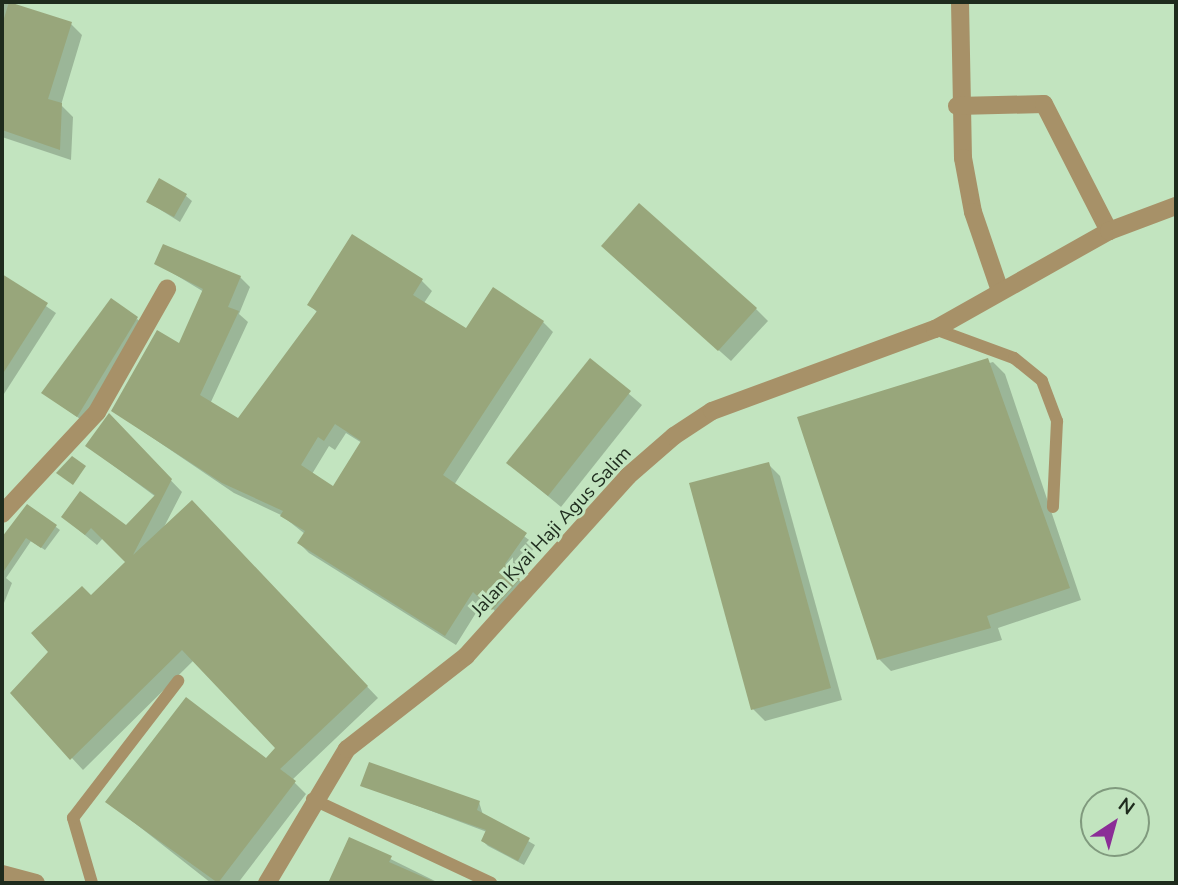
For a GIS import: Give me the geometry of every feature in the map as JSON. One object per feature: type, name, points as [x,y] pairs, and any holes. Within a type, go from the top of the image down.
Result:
[{"type":"street","points":[[960,2],[957,106],[972,212],[999,288]]},
{"type":"street","points":[[957,106],[1044,104],[1110,231]]},
{"type":"street","name":"Jalan Kyai Haji Agus Salim","points":[[267,883],[312,799],[347,749],[466,656],[628,476],[674,436],[712,411],[935,329],[999,288],[1110,231],[1176,206]]},
{"type":"street","points":[[2,514],[97,412],[167,289]]},
{"type":"street","points":[[2,874],[36,883]]},
{"type":"lane","points":[[935,329],[1014,358],[1042,381],[1057,421],[1054,507]]},
{"type":"lane","points":[[92,883],[73,818],[178,681]]},
{"type":"lane","points":[[312,799],[491,883]]},
{"type":"building","points":[[9,2],[72,22],[48,99],[62,103],[60,150],[2,130],[2,25]]},
{"type":"building","points":[[159,178],[187,194],[174,217],[146,202]]},
{"type":"building","points":[[639,203],[757,308],[718,351],[601,246]]},
{"type":"building","points":[[352,234],[423,279],[413,295],[466,328],[493,287],[544,321],[443,475],[527,533],[505,564],[520,579],[492,610],[473,592],[445,636],[297,543],[305,531],[280,516],[283,511],[222,483],[111,411],[157,330],[179,343],[203,289],[154,264],[163,244],[241,276],[228,307],[239,311],[200,395],[238,418],[317,311],[307,305]],"holes":[[[335,424],[361,441],[333,486],[301,465],[318,437],[324,441]]]},
{"type":"building","points":[[2,274],[48,303],[2,375]]},
{"type":"building","points":[[111,298],[138,317],[77,417],[41,393]]},
{"type":"building","points":[[590,358],[631,391],[548,496],[506,463]]},
{"type":"building","points":[[988,358],[1070,588],[987,616],[991,628],[877,660],[797,417]]},
{"type":"building","points":[[109,413],[172,479],[133,555],[192,500],[368,686],[280,769],[296,781],[218,883],[105,802],[186,697],[266,758],[275,748],[182,650],[70,760],[10,693],[48,652],[31,633],[82,586],[91,595],[125,562],[91,528],[85,535],[61,517],[80,491],[126,525],[155,495],[85,446]]},
{"type":"building","points":[[72,456],[86,466],[73,485],[56,473]]},
{"type":"building","points":[[769,462],[831,688],[751,710],[689,483]]},
{"type":"building","points":[[27,504],[57,525],[41,548],[26,538],[2,574],[2,537]]},
{"type":"building","points":[[369,762],[480,801],[477,810],[530,838],[518,861],[481,841],[486,830],[360,786]]},
{"type":"building","points":[[349,837],[392,856],[389,862],[437,883],[328,883]]}]
